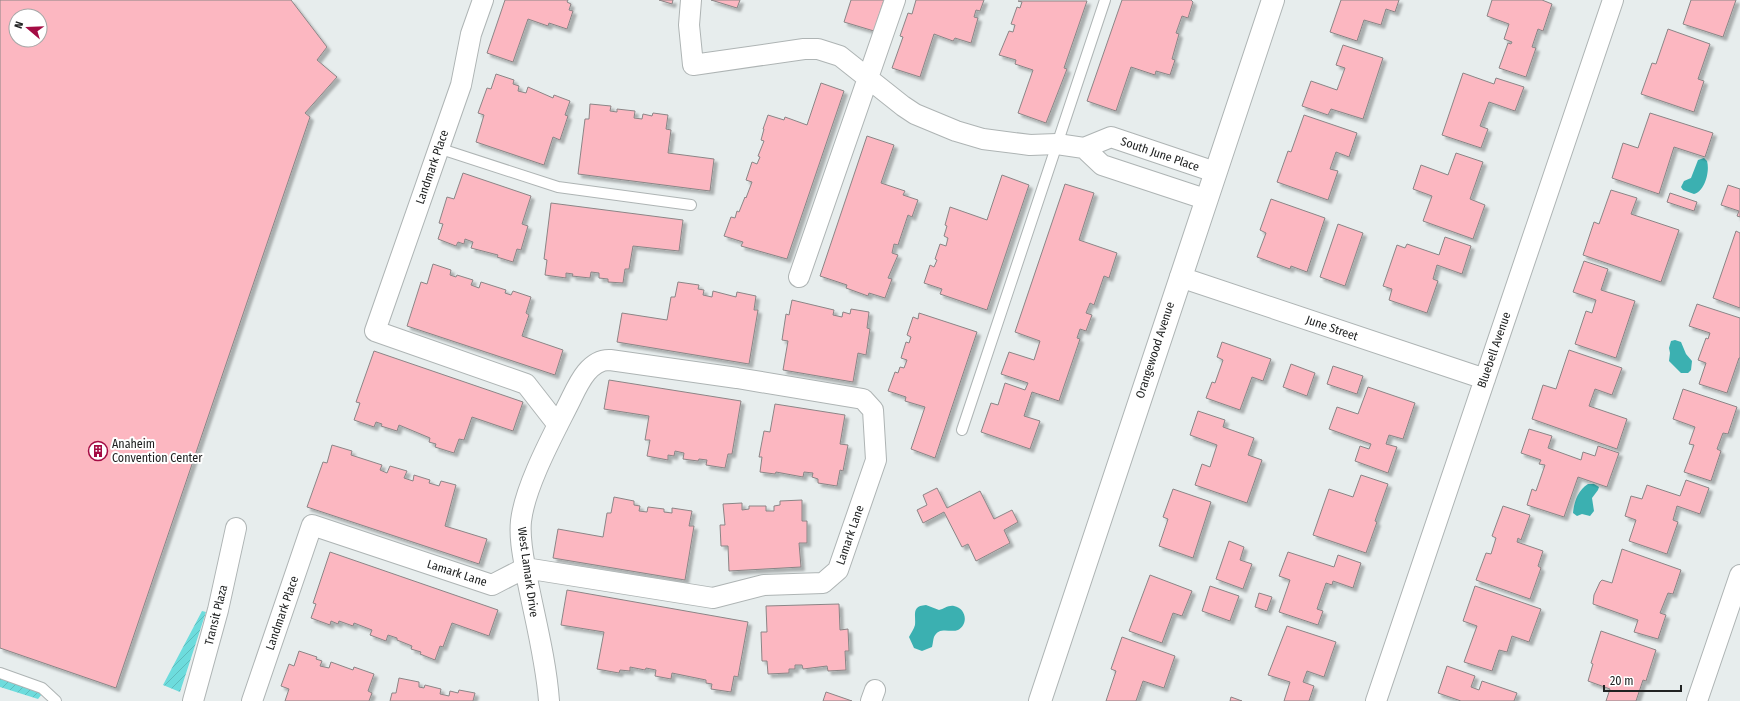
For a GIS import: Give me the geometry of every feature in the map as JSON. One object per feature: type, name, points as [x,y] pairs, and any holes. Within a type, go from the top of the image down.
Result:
[{"type":"main road","name":"Orangewood Avenue","points":[[1040,701],[1273,0]]},
{"type":"street","name":"Landmark Place","points":[[483,0],[471,34],[460,85],[375,331],[526,384],[558,425]]},
{"type":"street","points":[[691,0],[689,25],[693,65],[804,49],[818,49],[840,56],[903,106],[916,114],[956,131],[1004,143],[1030,145],[1057,144],[1084,148],[1102,165],[1206,199]]},
{"type":"street","points":[[800,277],[895,0]]},
{"type":"street","name":"Bluebell Avenue","points":[[1376,701],[1613,0]]},
{"type":"street","name":"South June Place","points":[[1084,148],[1111,137],[1215,172]]},
{"type":"street","name":"June Street","points":[[1180,277],[1485,379]]},
{"type":"street","name":"Lamark Lane","points":[[312,525],[492,585],[525,568],[713,598],[764,585],[823,583],[838,570],[876,460],[873,410],[863,399],[737,378],[610,360],[598,362],[585,374],[558,425]]},
{"type":"street","name":"West Lamark Drive","points":[[549,701],[520,532],[521,520],[537,471],[558,425]]},
{"type":"street","name":"Landmark Place","points":[[252,701],[312,525]]},
{"type":"street","name":"Transit Plaza","points":[[193,701],[218,610],[236,528]]},
{"type":"street","points":[[1697,701],[1740,575]]},
{"type":"lane","points":[[962,430],[1105,0]]},
{"type":"lane","points":[[438,148],[558,187],[691,205]]},
{"type":"lane","points":[[0,673],[42,688],[56,701]]},
{"type":"shaded area","points":[[1704,158],[1707,161],[1708,170],[1704,185],[1694,194],[1683,190],[1681,187],[1684,181],[1691,178],[1698,160]]},
{"type":"shaded area","points":[[1675,340],[1681,342],[1686,354],[1692,361],[1691,370],[1688,373],[1681,373],[1669,361],[1669,348],[1671,341]]},
{"type":"shaded area","points":[[1588,484],[1594,484],[1599,487],[1592,498],[1594,511],[1590,516],[1582,514],[1577,516],[1573,513],[1574,505],[1579,493]]},
{"type":"shaded area","points":[[926,605],[939,610],[950,606],[958,607],[965,616],[965,620],[964,624],[958,630],[942,631],[936,634],[932,647],[922,651],[914,648],[909,637],[915,625],[916,609]]},
{"type":"shaded area","points":[[202,611],[206,612],[180,692],[163,685]]},
{"type":"shaded area","points":[[0,676],[39,688],[42,694],[38,699],[0,687]]},
{"type":"building","name":"Anaheim Convention Center","points":[[0,0],[291,0],[327,47],[317,60],[337,77],[305,113],[310,117],[116,688],[0,648]]},
{"type":"building","points":[[505,0],[568,0],[567,2],[571,4],[569,10],[573,11],[567,29],[549,23],[548,26],[528,19],[513,62],[487,53]]},
{"type":"building","points":[[659,0],[673,0],[672,4]]},
{"type":"building","points":[[711,0],[740,0],[737,8]]},
{"type":"building","points":[[851,0],[884,0],[874,31],[844,22]]},
{"type":"building","points":[[916,0],[984,0],[980,11],[976,10],[974,17],[978,18],[971,43],[955,38],[953,41],[934,34],[920,77],[892,68],[903,37],[900,36],[908,13],[912,14]]},
{"type":"building","points":[[1122,0],[1191,0],[1193,2],[1188,18],[1182,16],[1176,33],[1179,34],[1172,59],[1175,60],[1170,75],[1156,71],[1155,75],[1131,67],[1116,111],[1087,101]]},
{"type":"building","points":[[1341,0],[1399,0],[1395,12],[1386,9],[1381,25],[1364,20],[1357,41],[1330,32]]},
{"type":"building","points":[[1492,0],[1542,0],[1552,4],[1543,31],[1538,29],[1532,47],[1536,48],[1526,77],[1499,68],[1508,43],[1511,44],[1512,42],[1504,39],[1509,24],[1487,16]]},
{"type":"building","points":[[1691,0],[1736,0],[1723,37],[1683,24]]},
{"type":"building","points":[[1018,1],[1087,1],[1064,68],[1067,69],[1046,123],[1018,113],[1033,70],[1015,64],[1016,60],[999,55],[1009,31],[1013,32],[1015,25],[1011,24],[1017,7],[1020,8],[1022,2]]},
{"type":"building","points":[[1668,29],[1710,44],[1698,79],[1704,81],[1694,112],[1641,94],[1652,63],[1656,64]]},
{"type":"building","points":[[1343,45],[1383,58],[1363,119],[1331,109],[1328,115],[1302,106],[1311,81],[1337,90],[1345,68],[1336,65]]},
{"type":"building","points":[[1463,73],[1494,84],[1496,78],[1524,87],[1515,111],[1489,102],[1480,126],[1488,129],[1481,148],[1442,135]]},
{"type":"building","points":[[496,74],[514,80],[513,84],[519,86],[518,91],[526,93],[528,87],[553,98],[554,95],[570,101],[565,115],[568,116],[560,140],[553,137],[544,165],[476,142],[484,115],[478,113],[487,88],[491,89]]},
{"type":"building","points":[[821,83],[844,91],[787,259],[741,246],[743,242],[724,236],[731,217],[735,218],[737,211],[739,212],[752,182],[746,180],[752,162],[757,164],[760,157],[758,156],[764,141],[761,140],[763,129],[768,115],[784,120],[785,117],[807,125]]},
{"type":"building","points":[[590,104],[611,106],[610,111],[617,112],[617,109],[635,111],[634,118],[642,119],[643,114],[652,116],[653,113],[668,115],[666,129],[671,130],[668,153],[714,159],[710,191],[578,174],[585,119],[589,119]]},
{"type":"building","points":[[1650,113],[1713,133],[1705,157],[1674,147],[1659,194],[1612,178],[1623,143],[1638,148]]},
{"type":"building","points":[[1304,115],[1357,133],[1349,157],[1336,152],[1330,169],[1338,171],[1328,200],[1277,182],[1288,151],[1291,152]]},
{"type":"building","points":[[867,136],[894,145],[881,183],[905,191],[903,195],[918,200],[912,217],[908,215],[898,245],[894,244],[892,253],[898,255],[888,278],[892,279],[885,298],[869,293],[868,296],[846,288],[847,285],[820,276]]},
{"type":"building","points":[[1456,153],[1483,162],[1470,199],[1485,205],[1473,239],[1423,221],[1432,196],[1413,189],[1421,165],[1448,175]]},
{"type":"building","points":[[463,173],[531,196],[522,224],[528,226],[521,250],[517,249],[513,262],[497,257],[498,255],[471,248],[473,242],[465,239],[464,244],[458,242],[456,246],[438,239],[443,224],[439,223],[447,197],[454,199]]},
{"type":"building","points":[[1002,175],[1029,185],[987,310],[940,294],[942,289],[924,283],[930,265],[934,267],[937,260],[935,259],[940,244],[946,246],[948,238],[944,236],[947,226],[945,225],[950,207],[987,220]]},
{"type":"building","points":[[1065,184],[1094,193],[1079,240],[1117,253],[1109,278],[1104,276],[1094,305],[1090,303],[1086,313],[1092,315],[1086,331],[1080,329],[1077,338],[1080,339],[1059,401],[1032,392],[1024,416],[1040,421],[1030,449],[981,432],[991,403],[998,405],[1005,383],[1025,390],[1028,383],[1001,374],[1009,352],[1034,360],[1040,341],[1015,332]]},
{"type":"building","points":[[1728,185],[1740,189],[1740,217],[1737,216],[1739,211],[1721,205]]},
{"type":"building","points":[[1611,190],[1637,198],[1631,214],[1679,230],[1661,282],[1583,255],[1594,222],[1599,224]]},
{"type":"building","points":[[1670,193],[1697,202],[1694,211],[1667,202]]},
{"type":"building","points":[[1271,199],[1325,218],[1307,272],[1291,266],[1290,269],[1257,257],[1266,233],[1260,230]]},
{"type":"building","points":[[551,203],[683,220],[679,251],[633,246],[629,269],[625,269],[623,283],[608,282],[608,279],[599,278],[599,273],[591,272],[590,278],[572,276],[573,274],[566,273],[566,278],[545,275],[547,260],[544,259]]},
{"type":"building","points":[[1338,224],[1363,233],[1345,286],[1320,277]]},
{"type":"building","points":[[1736,231],[1740,233],[1740,308],[1713,298]]},
{"type":"building","points":[[1445,237],[1471,246],[1462,274],[1437,265],[1433,279],[1438,281],[1427,313],[1389,300],[1392,289],[1383,286],[1397,245],[1405,248],[1407,244],[1439,255]]},
{"type":"building","points":[[1584,261],[1608,269],[1601,290],[1635,301],[1616,358],[1575,344],[1586,311],[1592,313],[1596,300],[1573,292]]},
{"type":"building","points":[[433,264],[451,270],[450,275],[456,277],[457,275],[473,280],[471,285],[479,288],[481,282],[506,290],[505,293],[511,295],[513,291],[531,297],[526,313],[529,315],[522,336],[563,350],[555,375],[407,326],[421,282],[427,284]]},
{"type":"building","points":[[678,282],[699,285],[698,289],[704,290],[703,295],[712,297],[713,291],[736,297],[737,292],[756,296],[754,310],[758,310],[749,364],[617,342],[622,313],[667,320],[671,297],[675,297]]},
{"type":"building","points":[[792,300],[834,310],[833,315],[842,317],[843,312],[850,314],[851,309],[869,312],[867,328],[870,329],[866,355],[858,353],[853,382],[783,370],[788,341],[782,340],[786,314],[789,315]]},
{"type":"building","points":[[1697,304],[1740,318],[1740,358],[1727,393],[1699,384],[1706,363],[1698,360],[1706,338],[1708,339],[1710,333],[1689,326]]},
{"type":"building","points":[[919,313],[977,332],[935,458],[911,449],[925,407],[905,401],[906,397],[888,391],[895,372],[898,373],[900,367],[904,368],[907,360],[901,358],[906,342],[909,343],[911,337],[907,335],[913,317],[918,319]]},
{"type":"building","points":[[1222,342],[1271,359],[1263,381],[1252,377],[1240,410],[1206,398],[1212,382],[1215,383],[1223,360],[1217,357]]},
{"type":"building","points":[[1569,350],[1622,368],[1612,395],[1595,389],[1589,406],[1627,419],[1617,449],[1532,419],[1543,385],[1556,389]]},
{"type":"building","points":[[374,351],[523,402],[513,431],[472,417],[464,440],[459,439],[454,453],[435,447],[436,444],[429,442],[430,438],[399,425],[397,431],[381,426],[382,424],[376,422],[374,427],[354,420],[360,403],[356,402]]},
{"type":"building","points":[[1291,364],[1315,373],[1307,396],[1283,387]]},
{"type":"building","points":[[1333,366],[1363,376],[1357,394],[1327,384]]},
{"type":"building","points":[[609,380],[741,401],[732,454],[728,454],[725,468],[706,465],[707,460],[699,459],[698,461],[683,459],[684,453],[675,451],[674,456],[668,455],[668,460],[647,456],[650,440],[645,440],[649,416],[604,409]]},
{"type":"building","points":[[1368,387],[1415,403],[1403,439],[1389,435],[1386,444],[1397,447],[1388,473],[1355,461],[1360,446],[1369,449],[1371,444],[1329,429],[1337,407],[1358,414]]},
{"type":"building","points":[[1683,389],[1737,407],[1728,434],[1723,433],[1717,449],[1721,451],[1711,481],[1684,472],[1694,445],[1689,444],[1695,427],[1673,419]]},
{"type":"building","points":[[775,404],[845,415],[840,444],[848,445],[843,471],[840,470],[837,486],[818,483],[818,479],[812,477],[813,473],[804,472],[803,477],[776,472],[775,474],[760,472],[762,457],[759,457],[764,431],[770,432]]},
{"type":"building","points":[[1198,411],[1225,420],[1223,427],[1254,438],[1248,455],[1262,460],[1247,503],[1195,485],[1202,464],[1210,467],[1217,445],[1190,435]]},
{"type":"building","points":[[1529,429],[1552,436],[1548,448],[1581,460],[1583,452],[1595,456],[1598,446],[1619,453],[1607,487],[1578,477],[1564,517],[1527,505],[1532,489],[1536,491],[1545,465],[1539,464],[1541,460],[1521,453]]},
{"type":"building","points":[[332,445],[352,451],[351,455],[382,465],[380,470],[387,473],[390,466],[407,471],[404,478],[413,481],[414,475],[430,480],[429,483],[439,486],[441,481],[456,485],[445,526],[487,539],[479,564],[307,507],[323,462],[327,463]]},
{"type":"building","points":[[1361,475],[1388,484],[1366,553],[1313,535],[1329,489],[1353,497]]},
{"type":"building","points":[[1686,480],[1709,488],[1700,514],[1677,506],[1673,520],[1678,522],[1667,554],[1629,541],[1636,520],[1625,516],[1631,496],[1642,499],[1647,485],[1680,496]]},
{"type":"building","points":[[937,488],[947,508],[980,491],[994,519],[1012,510],[1018,522],[1004,530],[1010,543],[976,561],[968,544],[962,547],[944,512],[923,523],[917,510],[927,505],[923,495]]},
{"type":"building","points":[[1173,489],[1211,502],[1193,558],[1159,546],[1168,519],[1163,517]]},
{"type":"building","points":[[614,497],[634,501],[634,505],[640,506],[639,511],[647,512],[648,507],[664,509],[664,512],[672,513],[672,508],[692,511],[689,526],[694,526],[685,580],[553,558],[558,529],[603,537],[607,513],[611,513]]},
{"type":"building","points":[[802,500],[802,521],[807,521],[807,543],[799,543],[801,567],[729,571],[728,546],[721,546],[720,525],[725,525],[723,504],[742,503],[742,510],[749,509],[749,506],[766,506],[766,511],[774,511],[774,506],[780,505],[780,501]]},
{"type":"building","points":[[1503,506],[1530,515],[1521,540],[1518,538],[1517,542],[1543,551],[1538,566],[1541,568],[1530,599],[1476,580],[1486,553],[1491,554],[1496,538],[1492,536]]},
{"type":"building","points":[[1229,541],[1244,547],[1240,560],[1252,564],[1243,589],[1216,579]]},
{"type":"building","points":[[1622,549],[1681,570],[1673,594],[1668,593],[1660,613],[1666,615],[1658,639],[1634,632],[1638,620],[1593,604],[1594,595],[1600,582],[1602,580],[1612,583]]},
{"type":"building","points":[[330,552],[498,610],[489,636],[452,623],[443,647],[440,646],[435,660],[420,654],[421,652],[411,649],[412,646],[397,640],[397,638],[388,635],[386,641],[370,635],[372,630],[354,623],[353,626],[339,621],[338,624],[331,621],[330,625],[311,618],[316,604],[313,603]]},
{"type":"building","points":[[1288,552],[1334,567],[1338,555],[1361,563],[1353,588],[1333,581],[1332,585],[1326,583],[1317,609],[1323,611],[1318,625],[1279,612],[1290,580],[1279,576]]},
{"type":"building","points":[[1150,575],[1192,591],[1182,616],[1173,613],[1162,643],[1129,631]]},
{"type":"building","points":[[1210,586],[1239,596],[1230,621],[1202,611]]},
{"type":"building","points":[[1475,586],[1541,609],[1529,642],[1512,636],[1507,652],[1499,650],[1492,671],[1464,662],[1477,626],[1463,621]]},
{"type":"building","points":[[567,590],[748,622],[738,677],[734,676],[731,692],[711,689],[712,684],[706,683],[706,680],[672,673],[671,679],[655,676],[656,670],[646,668],[645,670],[630,667],[630,671],[620,670],[619,673],[597,669],[604,632],[561,625]]},
{"type":"building","points":[[1259,593],[1272,597],[1267,611],[1255,607]]},
{"type":"building","points":[[839,604],[840,630],[848,629],[849,651],[845,651],[846,670],[828,671],[827,666],[803,669],[802,665],[795,665],[795,669],[789,669],[789,673],[768,674],[767,661],[762,661],[761,632],[767,632],[766,606]]},
{"type":"building","points":[[1287,626],[1336,642],[1324,677],[1307,671],[1303,682],[1314,686],[1309,701],[1284,701],[1290,682],[1268,675]]},
{"type":"building","points":[[1601,631],[1656,650],[1646,681],[1643,680],[1636,701],[1606,701],[1610,689],[1588,681],[1593,664],[1591,663]]},
{"type":"building","points":[[1122,637],[1175,656],[1164,688],[1143,681],[1136,701],[1106,701],[1116,671],[1111,669]]},
{"type":"building","points":[[299,651],[317,657],[316,659],[322,661],[320,666],[329,668],[331,662],[353,670],[354,667],[374,674],[368,691],[372,693],[369,701],[285,701],[289,689],[281,686],[289,664],[294,666]]},
{"type":"building","points":[[1447,666],[1475,676],[1471,687],[1479,690],[1482,681],[1517,693],[1514,701],[1461,701],[1438,693]]},
{"type":"building","points":[[399,678],[419,682],[419,687],[424,688],[425,685],[441,689],[440,694],[449,696],[450,691],[458,693],[459,690],[475,693],[473,701],[390,701],[392,693],[396,693]]},
{"type":"building","points":[[826,692],[852,701],[823,701]]},
{"type":"building","points":[[1231,697],[1242,701],[1230,701]]},
{"type":"place","name":"Anaheim Convention Center","points":[[98,451]]}]
